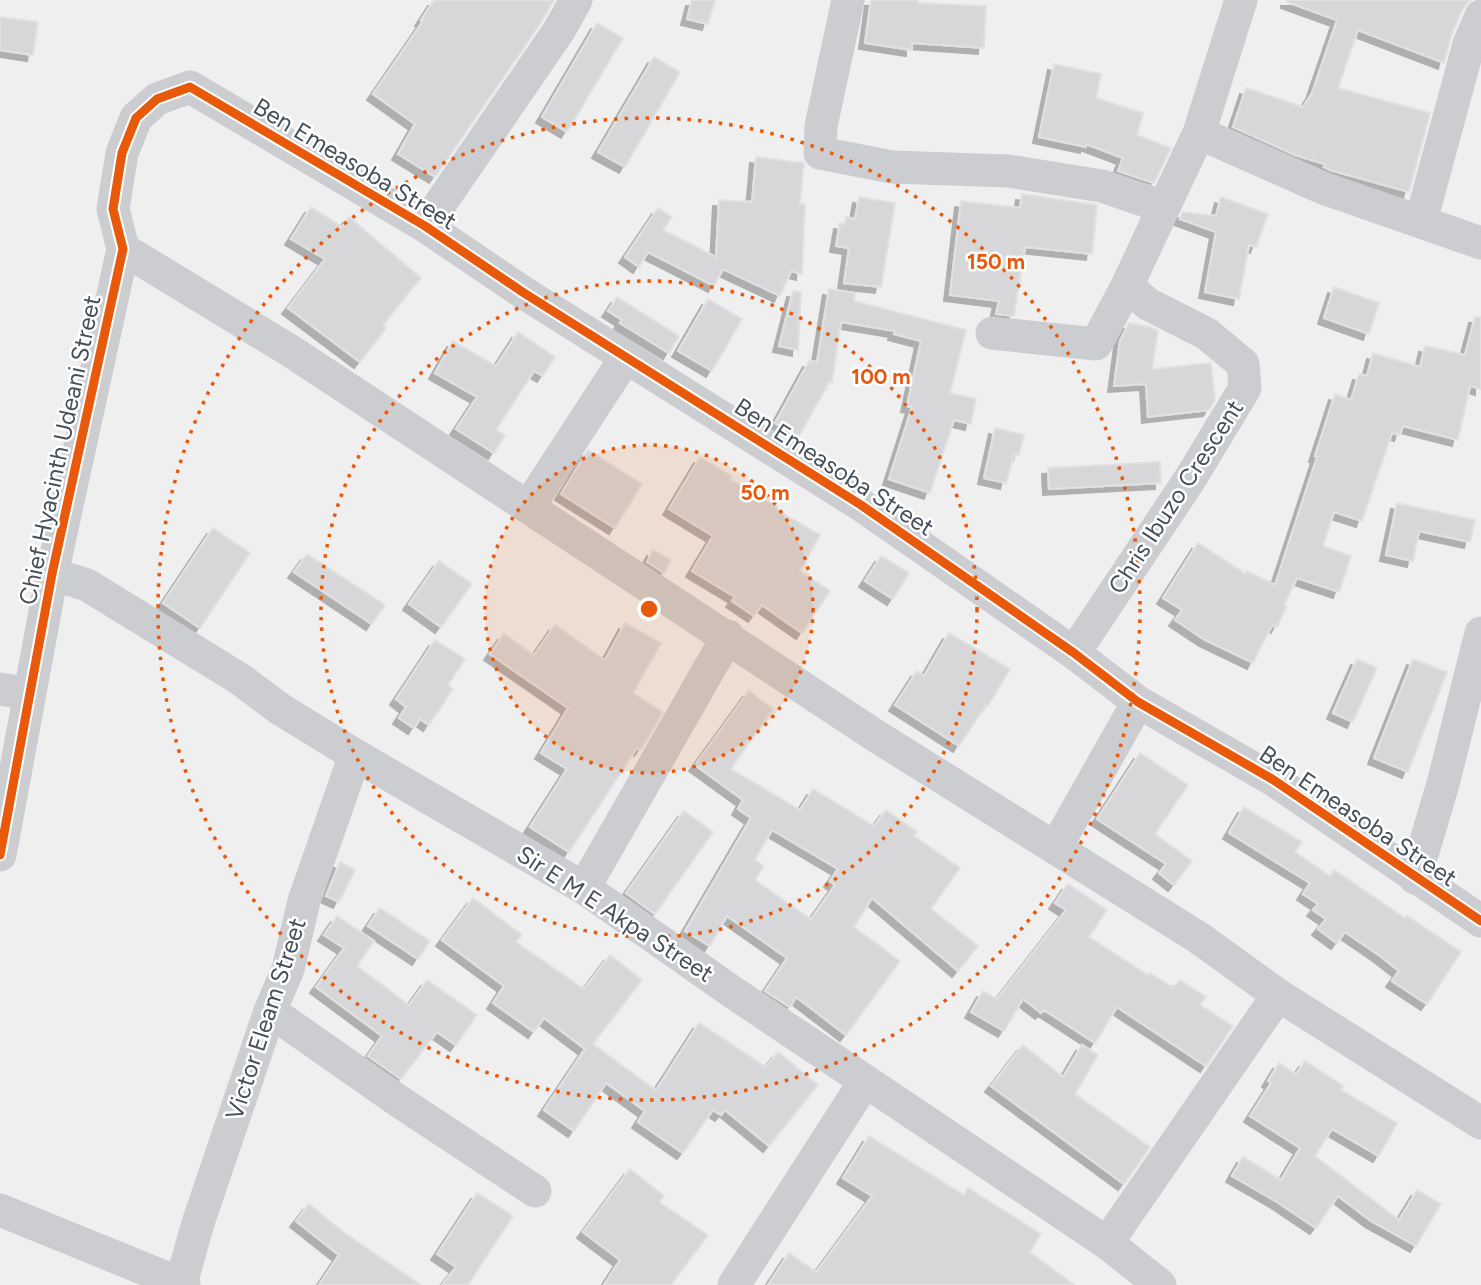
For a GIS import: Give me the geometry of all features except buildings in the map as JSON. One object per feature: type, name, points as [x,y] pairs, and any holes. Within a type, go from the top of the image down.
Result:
[{"type":"street","points":[[425,226],[560,29],[576,0]]},
{"type":"street","points":[[848,0],[821,126],[820,153],[892,167],[1021,173],[1102,186],[1164,207]]},
{"type":"street","points":[[992,333],[1096,344],[1199,133],[1241,0]]},
{"type":"street","points":[[1421,221],[1469,44],[1481,16]]},
{"type":"street","name":"Ben Emeasoba Street","points":[[190,87],[425,226],[861,505],[1074,653],[1138,702],[1272,779],[1481,921]]},
{"type":"street","name":"Chief Hyacinth Udeani Street","points":[[0,855],[15,691],[52,574],[123,249],[113,209],[122,153],[136,118],[157,99],[190,87]]},
{"type":"street","points":[[1199,133],[1323,188],[1481,243]]},
{"type":"street","points":[[123,249],[289,350],[876,736],[1056,846],[1199,938],[1278,995],[1481,1124]]},
{"type":"street","name":"Chris Ibuzo Crescent","points":[[1074,653],[1190,479],[1245,388],[1243,364],[1207,334],[1148,304],[1126,286]]},
{"type":"street","points":[[529,506],[626,357]]},
{"type":"street","name":"Sir E M E Akpa Street","points":[[52,574],[87,585],[240,679],[280,709],[355,755],[584,888],[865,1082],[1107,1243],[1152,1283]]},
{"type":"street","points":[[1415,878],[1443,784],[1481,633]]},
{"type":"street","points":[[584,888],[727,636]]},
{"type":"street","points":[[1056,846],[1138,702]]},
{"type":"street","name":"Victor Eleam Street","points":[[182,1284],[198,1223],[270,1011],[288,969],[304,901],[355,755]]},
{"type":"street","points":[[1107,1243],[1278,995]]},
{"type":"street","points":[[270,1011],[535,1191]]},
{"type":"street","points":[[734,1285],[865,1082]]},
{"type":"street","points":[[0,1210],[182,1284]]},
{"type":"cycle path","points":[[0,855],[52,574],[123,249],[113,209],[122,153],[136,118],[157,99],[190,87],[425,226],[524,293],[861,505],[1074,653],[1138,702],[1272,779],[1481,921]]}]
